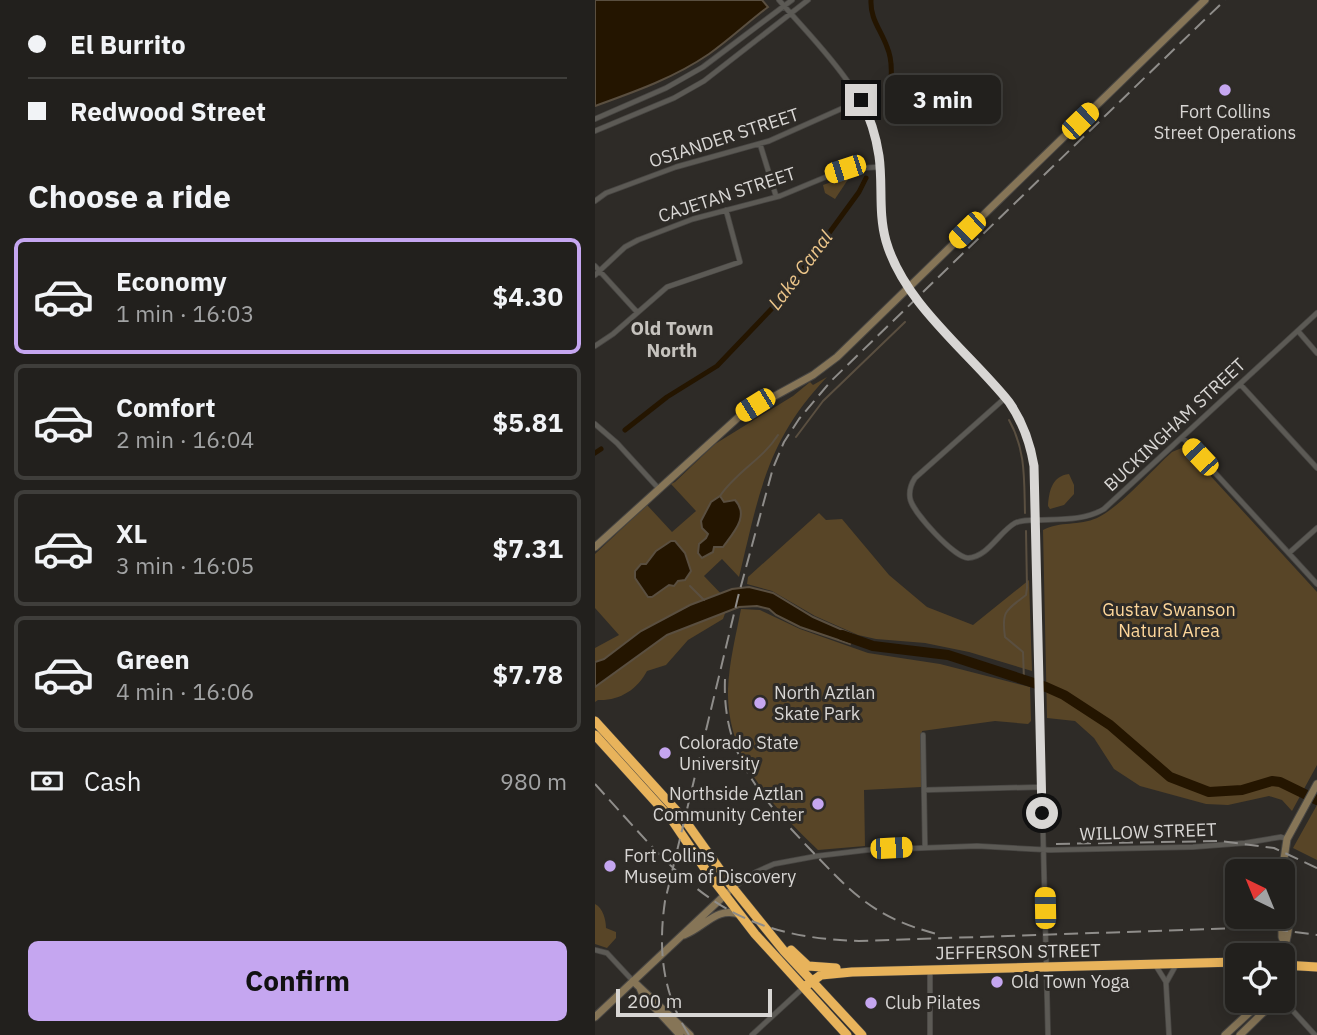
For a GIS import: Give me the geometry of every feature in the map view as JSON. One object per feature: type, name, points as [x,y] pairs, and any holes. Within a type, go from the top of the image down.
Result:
[{"type":"highway","points":[[595,721],[684,819],[741,915],[807,984],[862,1035]]},
{"type":"highway","points":[[595,735],[672,820],[729,891],[774,939],[847,1035]]},
{"type":"highway","points":[[774,939],[789,948],[808,966],[842,968],[852,972]]},
{"type":"highway","name":"JEFFERSON STREET","points":[[807,984],[824,974],[852,972],[1225,962]]},
{"type":"highway","points":[[1295,966],[1317,967]]},
{"type":"main road","points":[[595,547],[742,414],[823,368],[1205,0]]},
{"type":"main road","points":[[1283,859],[1287,839],[1317,784]]},
{"type":"main road","points":[[595,1017],[729,891]]},
{"type":"main road","points":[[680,937],[696,930],[719,913],[741,915]]},
{"type":"main road","points":[[633,981],[690,1035]]},
{"type":"main road","points":[[640,988],[643,995],[680,1035]]},
{"type":"main road","points":[[1225,1035],[1249,1013]]},
{"type":"main road","points":[[1240,1035],[1263,1013]]},
{"type":"street","points":[[779,0],[833,62],[861,100],[874,130],[885,241],[894,263],[917,299],[1005,398],[1020,420],[1030,445],[1034,466],[1048,1035]]},
{"type":"street","points":[[595,119],[666,88],[703,67],[792,0]]},
{"type":"street","points":[[595,131],[674,98],[704,81],[808,0]]},
{"type":"street","name":"OSIANDER STREET","points":[[595,201],[606,193],[676,167],[760,144],[861,100]]},
{"type":"street","points":[[760,144],[776,197]]},
{"type":"street","name":"CAJETAN STREET","points":[[597,273],[625,247],[638,240],[726,210],[776,197],[845,169],[879,167]]},
{"type":"street","points":[[595,346],[667,287],[740,262],[726,210]]},
{"type":"street","points":[[595,266],[597,273],[637,312]]},
{"type":"street","name":"BUCKINGHAM STREET","points":[[1035,520],[1082,518],[1097,513],[1317,313]]},
{"type":"street","points":[[1298,331],[1317,353]]},
{"type":"street","points":[[1240,384],[1317,468]]},
{"type":"street","points":[[1005,398],[915,478],[910,489],[910,498],[914,508],[953,551],[966,558],[979,555],[1013,525],[1024,520],[1035,520]]},
{"type":"street","points":[[595,424],[617,443],[659,489]]},
{"type":"street","points":[[1182,438],[1317,584]]},
{"type":"street","points":[[1289,553],[1317,528]]},
{"type":"street","points":[[923,734],[925,847]]},
{"type":"street","points":[[924,790],[1042,787]]},
{"type":"street","name":"WILLOW STREET","points":[[729,891],[756,872],[787,861],[867,850],[977,846],[1043,850],[1193,847],[1281,837],[1287,839]]},
{"type":"street","points":[[595,950],[607,953],[633,981]]},
{"type":"street","points":[[1166,983],[1176,964]]},
{"type":"street","points":[[1155,965],[1166,983],[1169,1035]]},
{"type":"street","points":[[930,970],[930,1035]]},
{"type":"street","points":[[752,1035],[807,984]]},
{"type":"street","points":[[1295,1013],[1315,1035]]},
{"type":"green space","points":[[851,175],[835,199],[825,193],[823,185]]},
{"type":"green space","points":[[827,377],[790,424],[778,447],[760,495],[739,577],[722,559],[704,576],[726,599],[727,608],[723,619],[688,640],[666,665],[647,671],[627,693],[595,702],[595,648],[619,635],[595,608],[595,554],[647,505],[672,532],[696,511],[671,484],[715,444],[793,396],[810,382],[813,385]]},
{"type":"green space","name":"Gustav Swanson Natural Area","points":[[1184,447],[1317,592],[1317,765],[1292,811],[1282,800],[1269,796],[1228,805],[1206,804],[1140,786],[1114,769],[1094,738],[1075,721],[1047,718],[1043,530],[1056,525],[1083,522],[1106,513],[1172,452]]},
{"type":"green space","points":[[1069,474],[1074,485],[1074,494],[1064,505],[1050,509],[1048,500],[1055,481]]},
{"type":"green space","points":[[819,513],[826,520],[842,519],[889,575],[927,607],[973,625],[1029,580],[1032,671],[969,652],[925,643],[858,635],[815,616],[772,591],[747,584],[748,577]]},
{"type":"green space","points":[[741,609],[760,610],[800,629],[868,653],[940,664],[1030,687],[1031,721],[1028,724],[995,721],[922,731],[921,787],[864,790],[865,846],[818,850],[769,798],[743,758],[735,737],[729,714],[728,689]]},
{"type":"green space","points":[[1317,805],[1317,860],[1293,848]]},
{"type":"green space","points":[[595,904],[603,914],[606,928],[616,932],[616,938],[607,948],[595,944]]},
{"type":"shaded area","points":[[595,0],[762,0],[768,7],[696,63],[653,84],[595,106]]},
{"type":"shaded area","points":[[720,496],[724,502],[735,500],[741,512],[740,518],[723,547],[714,547],[713,552],[702,558],[698,553],[699,544],[708,534],[702,528],[701,521],[711,502]]},
{"type":"shaded area","points":[[671,541],[675,541],[685,553],[691,571],[685,580],[678,581],[674,586],[669,585],[648,597],[635,578],[635,571]]},
{"type":"shaded area","points":[[749,587],[773,593],[813,617],[854,635],[850,644],[800,627],[769,609],[757,606],[739,607],[667,635],[595,687],[595,662],[604,659],[641,631],[690,605],[732,589]]},
{"type":"waterway","name":"Lake Canal","points":[[871,0],[874,19],[891,61],[887,109]]},
{"type":"waterway","name":"Lake Canal","points":[[625,430],[667,397],[717,366],[781,299],[859,192],[866,178]]},
{"type":"waterway","points":[[796,437],[823,401],[905,322]]},
{"type":"waterway","points":[[1009,420],[1021,454],[1025,513]]},
{"type":"waterway","points":[[720,496],[778,435]]},
{"type":"waterway","name":"Lake Canal","points":[[595,453],[601,449]]},
{"type":"waterway","points":[[1024,680],[1023,652],[1005,637],[1004,621],[1010,608],[1026,595],[1026,531]]},
{"type":"waterway","points":[[690,586],[704,600]]},
{"type":"waterway","points":[[842,635],[873,646],[948,655],[1046,687],[1064,695],[1110,725],[1170,777],[1209,792],[1242,790],[1272,781],[1280,782],[1317,800]]},
{"type":"railway","points":[[689,1035],[673,1003],[664,970],[662,936],[665,901],[738,597],[773,468],[784,442],[799,419],[831,381],[1225,0]]},
{"type":"railway","points":[[725,679],[726,705],[737,751],[759,790],[774,809],[837,877],[864,901],[895,920],[937,934]]},
{"type":"railway","points":[[595,784],[653,848],[707,896],[737,914],[771,928],[811,937],[859,941],[1243,928],[1317,935]]},
{"type":"railway","points":[[1056,844],[1221,841],[1274,848],[1317,868]]},
{"type":"place","name":"Fort Collins Street Operations","points":[[1225,90]]},
{"type":"place","name":"North Aztlan Skate Park","points":[[760,703]]},
{"type":"place","name":"Colorado State University","points":[[665,753]]},
{"type":"place","name":"Northside Aztlan Community Center","points":[[818,804]]},
{"type":"place","name":"Fort Collins Museum of Discovery","points":[[610,866]]},
{"type":"place","name":"Old Town Yoga","points":[[997,982]]},
{"type":"place","name":"Club Pilates","points":[[871,1003]]},
{"type":"district","name":"Old Town North","points":[[672,339]]},
{"type":"route","points":[[861,100],[874,130],[879,156],[885,241],[894,263],[917,299],[1009,402],[1030,445],[1034,466],[1042,813]]}]
